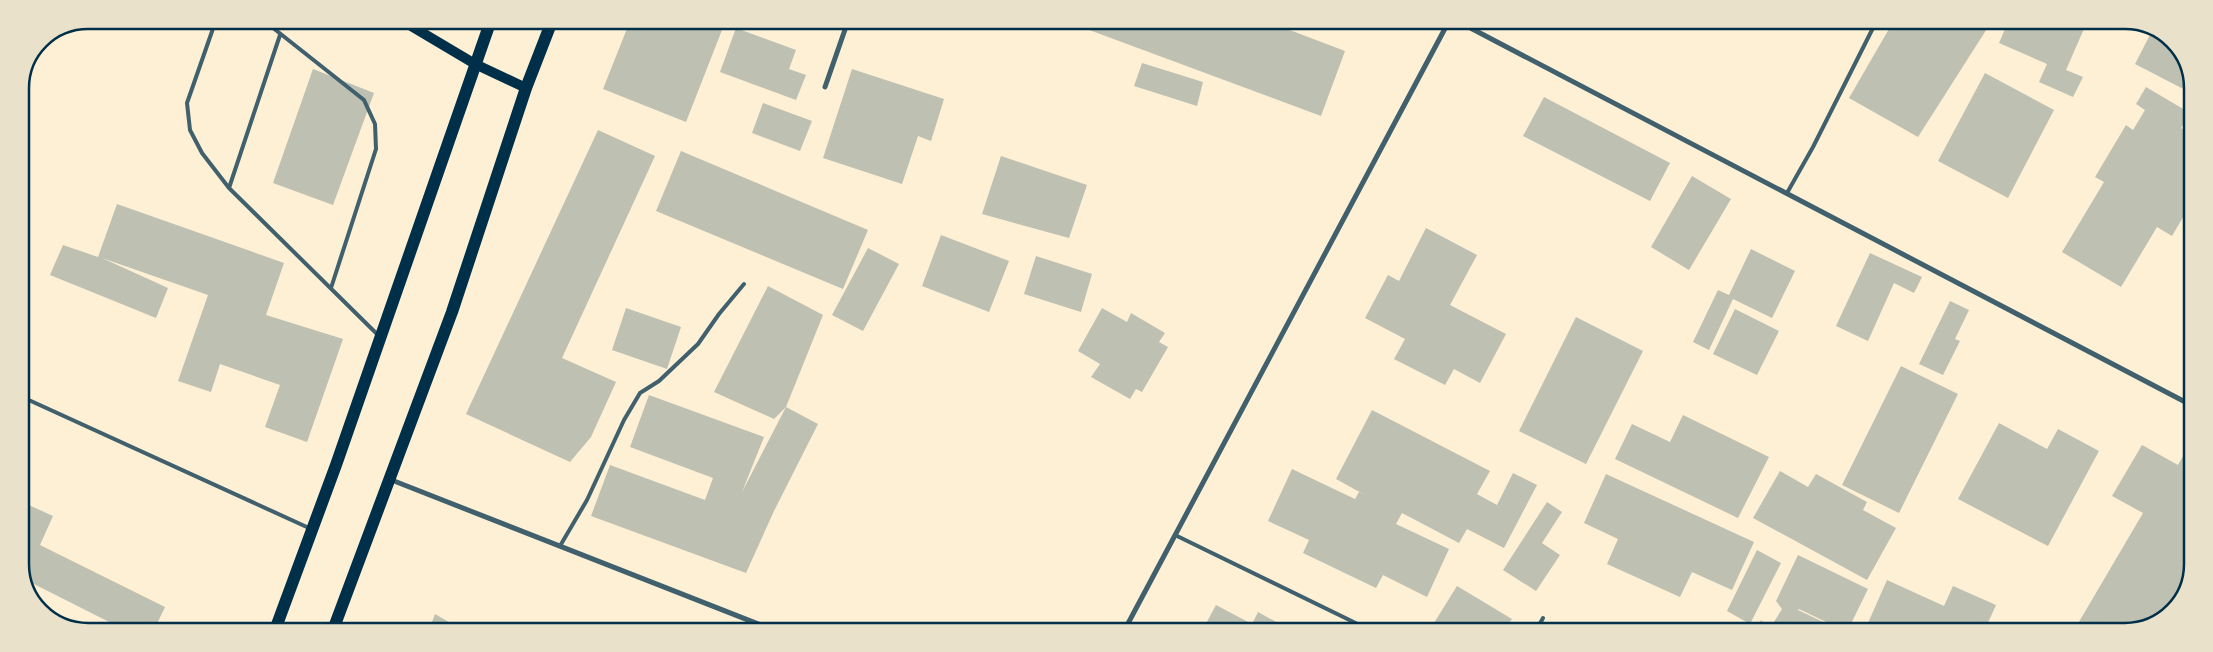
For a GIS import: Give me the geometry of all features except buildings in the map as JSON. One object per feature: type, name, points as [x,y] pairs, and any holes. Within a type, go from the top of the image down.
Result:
[{"type":"main road","points":[[416,29],[475,64],[526,88]]},
{"type":"main road","points":[[278,623],[488,29]]},
{"type":"main road","points":[[336,623],[452,312],[526,88],[549,29]]},
{"type":"street","points":[[825,87],[845,29]]},
{"type":"street","points":[[1128,623],[1445,29]]},
{"type":"street","points":[[1473,29],[2184,401]]},
{"type":"street","points":[[389,479],[758,623]]},
{"type":"lane","points":[[213,29],[187,103],[190,130],[202,153],[229,188],[380,337]]},
{"type":"lane","points":[[273,29],[364,100],[375,124],[376,149],[330,288]]},
{"type":"lane","points":[[1787,192],[1813,147],[1872,29]]},
{"type":"lane","points":[[229,188],[280,35]]},
{"type":"lane","points":[[560,546],[587,500],[624,420],[640,393],[659,381],[698,344],[719,314],[744,284]]},
{"type":"lane","points":[[29,400],[312,530]]},
{"type":"lane","points":[[1175,535],[1356,623]]},
{"type":"lane","points":[[1540,623],[1543,618]]}]
